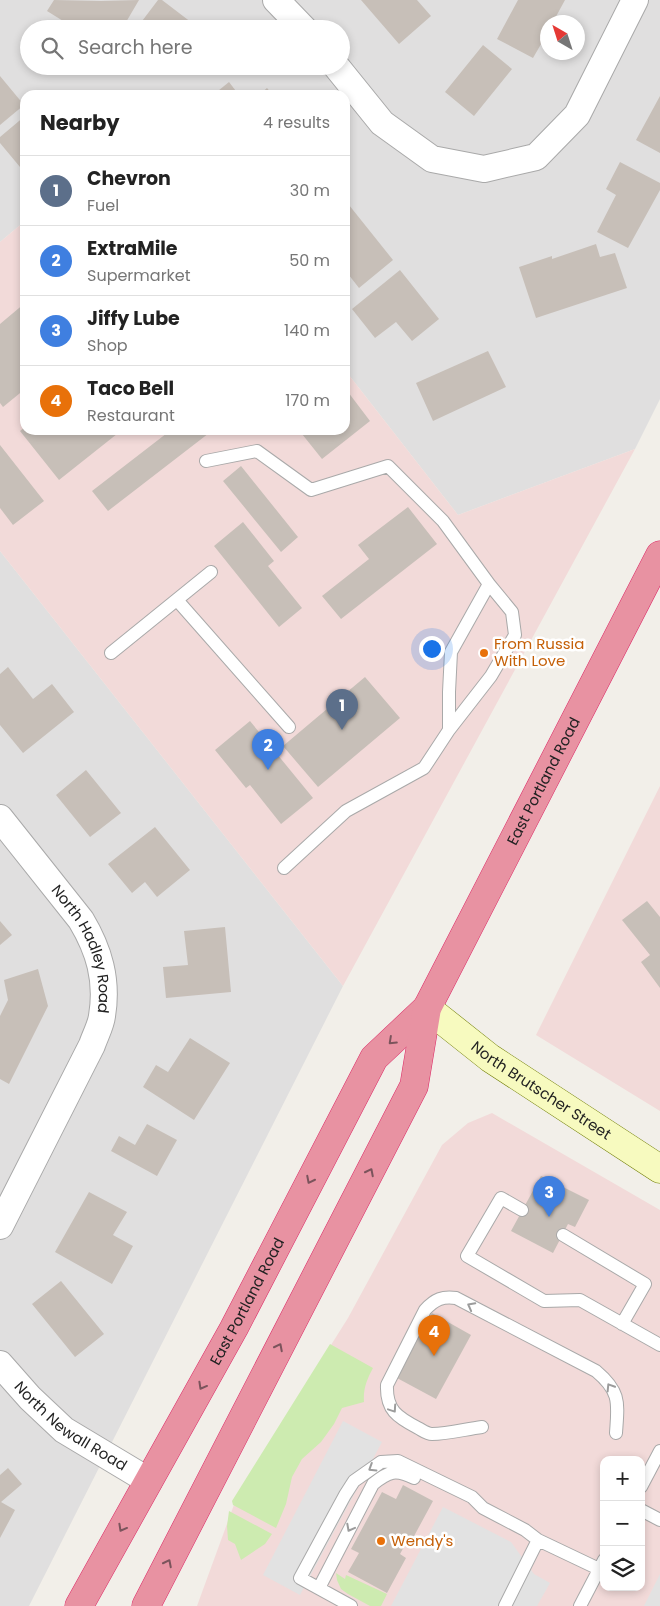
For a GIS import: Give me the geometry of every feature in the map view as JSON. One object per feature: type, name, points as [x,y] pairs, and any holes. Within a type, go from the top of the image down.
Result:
[{"type":"highway","name":"East Portland Road","points":[[146,1606],[414,1086],[427,1008],[660,555]]},
{"type":"highway","name":"East Portland Road","points":[[79,1606],[234,1328],[374,1058],[427,1008]]},
{"type":"street","points":[[276,0],[295,20]]},
{"type":"street","points":[[343,75],[382,123],[432,159],[484,169],[536,157],[577,115],[635,0]]},
{"type":"street","name":"North Hadley Road","points":[[0,818],[81,920],[89,933],[96,946],[100,963],[104,997],[102,1017],[92,1045],[0,1226]]},
{"type":"street","name":"North Brutscher Street","points":[[427,1008],[490,1058],[660,1169]]},
{"type":"street","name":"North Newall Road","points":[[0,1364],[30,1398],[64,1430],[149,1480]]},
{"type":"lane","points":[[206,461],[257,451],[311,490],[388,466],[443,521],[512,612],[515,635],[491,676],[449,730],[424,768],[346,811],[284,868]]},
{"type":"lane","points":[[111,653],[211,572]]},
{"type":"lane","points":[[449,730],[451,652],[489,584]]},
{"type":"lane","points":[[177,600],[289,727]]},
{"type":"lane","points":[[522,1210],[502,1198],[468,1256],[544,1301],[580,1300],[660,1345]]},
{"type":"lane","points":[[563,1235],[645,1284],[622,1324]]},
{"type":"lane","points":[[482,1427],[430,1434],[404,1421],[395,1414],[386,1396],[386,1385],[426,1310],[431,1303],[439,1299],[456,1298],[596,1371],[606,1379],[614,1390],[618,1402],[616,1433]]},
{"type":"lane","points":[[645,1479],[660,1451]]},
{"type":"lane","points":[[351,1606],[300,1578],[345,1494],[354,1481],[381,1462],[398,1461],[472,1498],[483,1508],[525,1530],[538,1540],[600,1564]]},
{"type":"lane","points":[[319,1588],[373,1484],[392,1472],[402,1472],[468,1505],[483,1508]]},
{"type":"lane","points":[[645,1512],[660,1520]]},
{"type":"lane","points":[[505,1606],[538,1540]]},
{"type":"lane","points":[[580,1606],[600,1566]]},
{"type":"shaded area","points":[[0,0],[660,0],[660,399],[635,449],[458,515],[350,376],[350,90],[20,90],[20,225],[0,242]]},
{"type":"shaded area","points":[[20,225],[20,435],[350,435],[350,376],[458,515],[635,449],[343,986],[0,551],[0,242]]},
{"type":"shaded area","points":[[0,551],[343,986],[29,1606],[0,1606]]},
{"type":"shaded area","points":[[660,786],[660,1111],[536,1035]]},
{"type":"shaded area","points":[[492,1113],[660,1210],[660,1606],[197,1606],[239,1491],[348,1318],[442,1145],[468,1123]]},
{"type":"shaded area","points":[[343,1421],[382,1442],[300,1595],[263,1575]]},
{"type":"shaded area","points":[[443,1507],[511,1542],[534,1574],[550,1583],[537,1606],[391,1606]]},
{"type":"shaded area","points":[[660,1574],[660,1606],[644,1606]]},
{"type":"green space","points":[[330,1344],[373,1368],[366,1384],[364,1402],[342,1408],[334,1424],[321,1442],[302,1459],[292,1477],[286,1504],[276,1528],[233,1505],[232,1501]]},
{"type":"green space","points":[[229,1511],[272,1534],[265,1544],[241,1560],[235,1544],[228,1540]]},
{"type":"green space","points":[[336,1573],[345,1579],[346,1575],[387,1594],[381,1606],[370,1606],[341,1589]]},
{"type":"building","points":[[54,0],[139,0],[127,20],[62,20],[47,11]]},
{"type":"building","points":[[158,0],[162,0],[188,20],[143,20]]},
{"type":"building","points":[[361,0],[417,0],[431,16],[399,44]]},
{"type":"building","points":[[518,0],[565,0],[557,15],[540,15],[540,46],[533,58],[497,39]]},
{"type":"building","points":[[483,45],[512,69],[474,116],[445,92]]},
{"type":"building","points":[[0,76],[20,100],[20,108],[0,125]]},
{"type":"building","points":[[229,82],[235,90],[219,90]]},
{"type":"building","points":[[660,96],[660,153],[636,140]]},
{"type":"building","points":[[20,120],[20,167],[0,143],[0,137]]},
{"type":"building","points":[[620,162],[660,183],[660,190],[628,248],[597,232],[616,195],[606,189]]},
{"type":"building","points":[[350,206],[393,260],[359,288],[350,276]]},
{"type":"building","points":[[596,244],[600,257],[615,253],[627,288],[536,318],[519,267],[552,256],[552,259]]},
{"type":"building","points":[[400,270],[439,319],[412,341],[396,322],[375,338],[352,309]]},
{"type":"building","points":[[20,307],[20,393],[3,407],[0,403],[0,324]]},
{"type":"building","points":[[488,351],[506,387],[433,421],[416,383]]},
{"type":"building","points":[[350,395],[370,421],[322,459],[303,435],[350,435]]},
{"type":"building","points":[[23,435],[116,435],[59,480]]},
{"type":"building","points":[[165,435],[207,435],[108,511],[92,491]]},
{"type":"building","points":[[0,445],[44,501],[13,525],[0,508]]},
{"type":"building","points":[[241,466],[298,537],[281,552],[223,481]]},
{"type":"building","points":[[408,507],[437,544],[341,619],[322,596],[369,559],[358,545]]},
{"type":"building","points":[[243,522],[274,561],[268,566],[302,608],[279,627],[214,546]]},
{"type":"building","points":[[8,667],[33,699],[52,684],[74,712],[23,753],[0,725],[0,674]]},
{"type":"building","points":[[365,677],[400,718],[318,787],[283,746]]},
{"type":"building","points":[[250,721],[313,798],[281,824],[250,785],[246,788],[215,750]]},
{"type":"building","points":[[86,770],[121,813],[90,837],[56,795]]},
{"type":"building","points":[[155,827],[190,870],[157,897],[145,882],[132,893],[108,864]]},
{"type":"building","points":[[647,901],[660,917],[660,988],[641,962],[650,955],[622,920]]},
{"type":"building","points":[[0,921],[12,935],[0,945]]},
{"type":"building","points":[[225,927],[231,992],[166,998],[163,967],[188,965],[184,931]]},
{"type":"building","points":[[38,969],[48,1006],[9,1084],[0,1079],[0,1016],[8,1000],[4,980]]},
{"type":"building","points":[[190,1038],[230,1063],[194,1120],[143,1087],[156,1065],[168,1072]]},
{"type":"building","points":[[147,1124],[177,1140],[157,1176],[111,1151],[119,1136],[135,1145]]},
{"type":"building","points":[[541,1176],[589,1200],[575,1227],[568,1224],[553,1253],[511,1231]]},
{"type":"building","points":[[89,1192],[127,1212],[113,1235],[133,1246],[112,1284],[55,1252]]},
{"type":"building","points":[[61,1281],[104,1334],[75,1357],[32,1304]]},
{"type":"building","points":[[432,1313],[471,1335],[436,1399],[397,1378]]},
{"type":"building","points":[[8,1468],[22,1484],[1,1502],[15,1510],[0,1538],[0,1475]]},
{"type":"building","name":"Wendy's","points":[[403,1485],[433,1501],[413,1538],[410,1536],[400,1554],[406,1558],[387,1593],[348,1572],[359,1553],[351,1549],[382,1492],[396,1499]]},
{"type":"place","name":"From Russia With Love","points":[[484,653]]},
{"type":"place","name":"Chevron","points":[[342,730]]},
{"type":"place","name":"ExtraMile","points":[[268,770]]},
{"type":"place","name":"Jiffy Lube","points":[[549,1217]]},
{"type":"place","name":"Taco Bell","points":[[434,1356]]},
{"type":"place","name":"Wendy's","points":[[381,1541]]}]
